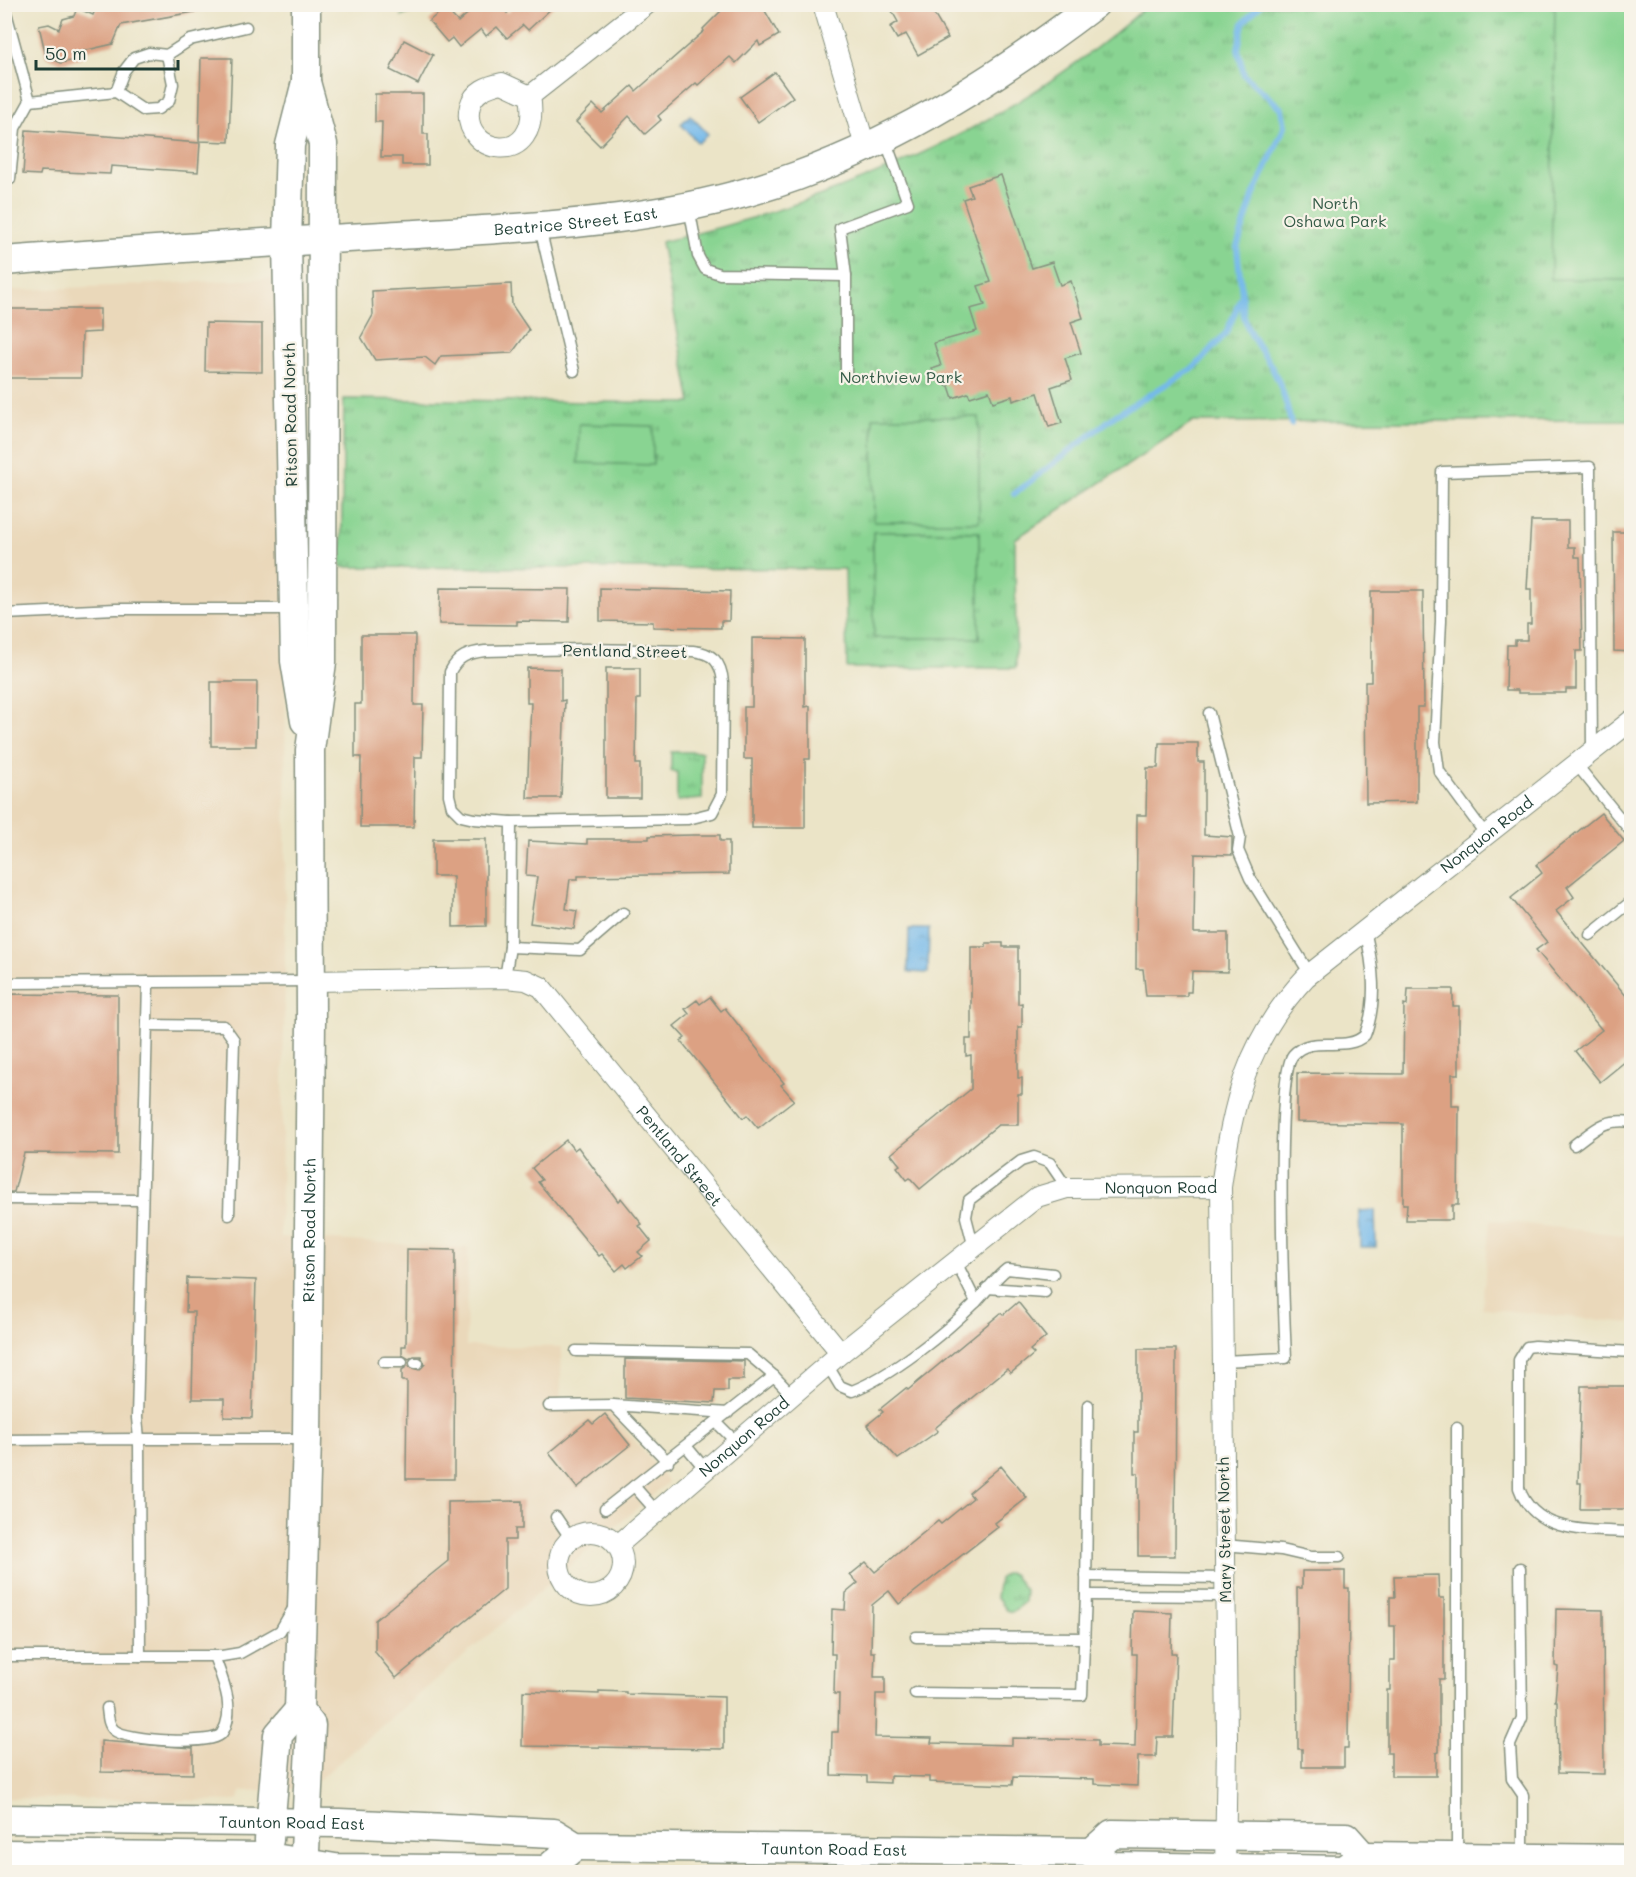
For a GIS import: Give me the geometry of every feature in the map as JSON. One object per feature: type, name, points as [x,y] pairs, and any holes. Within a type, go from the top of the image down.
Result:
[{"type":"main road","name":"Ritson Road North","points":[[306,4],[306,82],[290,145],[287,241],[295,661],[310,750]]},
{"type":"main road","name":"Beatrice Street East","points":[[4,261],[287,241],[540,228],[689,207],[798,176],[920,122],[969,94],[1032,52],[1095,4]]},
{"type":"main road","name":"Ritson Road North","points":[[304,1868],[311,1725],[298,1710],[307,1439],[311,981],[310,750],[322,662],[323,144],[306,82]]},
{"type":"main road","points":[[268,1865],[278,1735],[298,1710]]},
{"type":"main road","name":"Taunton Road East","points":[[4,1819],[307,1823],[554,1833],[575,1846],[1092,1852],[1111,1866],[1225,1870],[1343,1870],[1363,1856],[1457,1857],[1510,1862],[1632,1858]]},
{"type":"main road","points":[[1092,1852],[1112,1834],[1226,1835],[1346,1837],[1363,1856]]},
{"type":"main road","name":"Taunton Road East","points":[[4,1854],[304,1868],[546,1870],[575,1846]]},
{"type":"street","points":[[530,96],[647,4]]},
{"type":"street","points":[[822,4],[875,142]]},
{"type":"street","name":"Nonquon Road","points":[[618,1545],[792,1395],[1037,1197],[1067,1188],[1221,1187],[1234,1107],[1250,1062],[1271,1019],[1310,974],[1632,720]]},
{"type":"street","name":"Pentland Street","points":[[311,981],[505,978],[526,980],[541,987],[835,1360]]},
{"type":"street","name":"Mary Street North","points":[[1221,1187],[1225,1870]]},
{"type":"street","points":[[592,1532],[603,1534],[618,1545],[622,1559],[621,1573],[609,1590],[591,1596],[574,1590],[562,1578],[559,1559],[564,1546],[571,1539],[592,1532]]},
{"type":"lane","points":[[4,4],[30,101],[15,128],[10,179],[4,180]]},
{"type":"lane","points":[[116,92],[124,71],[134,58],[149,53],[167,55],[190,40],[246,27]]},
{"type":"lane","points":[[30,101],[116,92],[143,110],[158,109],[169,101],[173,84],[167,55]]},
{"type":"lane","points":[[846,375],[846,276],[840,228],[908,203],[875,142]]},
{"type":"lane","points":[[689,207],[698,256],[705,269],[720,274],[846,276]]},
{"type":"lane","points":[[540,228],[574,371]]},
{"type":"lane","points":[[1486,835],[1439,771],[1435,742],[1441,621],[1442,472],[1590,467],[1592,750]]},
{"type":"lane","points":[[4,614],[116,609],[295,609]]},
{"type":"lane","name":"Pentland Street","points":[[586,649],[693,651],[715,658],[722,669],[723,682],[722,794],[712,813],[688,819],[511,822],[461,816],[452,807],[449,795],[450,672],[456,659],[471,652],[586,649]]},
{"type":"lane","points":[[1209,713],[1240,837],[1238,850],[1250,879],[1310,974]]},
{"type":"lane","points":[[1576,764],[1632,833]]},
{"type":"lane","points":[[505,978],[510,947],[511,822]]},
{"type":"lane","points":[[1590,934],[1632,901]]},
{"type":"lane","points":[[510,947],[580,950],[623,913]]},
{"type":"lane","points":[[1223,1360],[1286,1358],[1282,1123],[1285,1074],[1292,1056],[1299,1050],[1317,1045],[1351,1044],[1365,1035],[1372,1005],[1373,973],[1365,930]]},
{"type":"lane","points":[[4,983],[311,981]]},
{"type":"lane","points":[[141,1656],[137,1418],[148,982]]},
{"type":"lane","points":[[148,1025],[224,1026],[234,1040],[229,1215]]},
{"type":"lane","points":[[1574,1145],[1605,1122],[1615,1120],[1632,1122]]},
{"type":"lane","points":[[974,1248],[966,1217],[969,1200],[1021,1161],[1034,1157],[1050,1163],[1067,1188]]},
{"type":"lane","points":[[4,1199],[141,1200]]},
{"type":"lane","points":[[956,1262],[976,1302]]},
{"type":"lane","points":[[835,1360],[840,1386],[852,1391],[858,1389],[878,1379],[906,1359],[976,1302],[1007,1269],[1053,1274]]},
{"type":"lane","points":[[987,1288],[1045,1292]]},
{"type":"lane","points":[[1632,1352],[1527,1347],[1519,1360],[1519,1488],[1523,1501],[1558,1526],[1632,1532]]},
{"type":"lane","points":[[576,1351],[748,1354],[792,1395]]},
{"type":"lane","points":[[384,1362],[402,1362]]},
{"type":"lane","points":[[604,1509],[668,1462],[774,1376]]},
{"type":"lane","points":[[549,1406],[613,1405],[728,1413]]},
{"type":"lane","points":[[613,1405],[668,1462]]},
{"type":"lane","points":[[915,1693],[1082,1695],[1086,1595],[1088,1405]]},
{"type":"lane","points":[[716,1422],[737,1443]]},
{"type":"lane","points":[[1457,1428],[1457,1857]]},
{"type":"lane","points":[[4,1440],[307,1439]]},
{"type":"lane","points":[[686,1446],[706,1470]]},
{"type":"lane","points":[[634,1486],[657,1512]]},
{"type":"lane","points":[[556,1517],[571,1539]]},
{"type":"lane","points":[[1224,1545],[1281,1550],[1311,1557],[1339,1557]]},
{"type":"lane","points":[[1510,1862],[1523,1795],[1512,1779],[1510,1745],[1522,1718],[1520,1568]]},
{"type":"lane","points":[[1086,1576],[1225,1587]]},
{"type":"lane","points":[[1086,1595],[1225,1587]]},
{"type":"lane","points":[[4,1656],[218,1656],[240,1653],[280,1631],[301,1596]]},
{"type":"lane","points":[[916,1637],[1084,1638]]},
{"type":"lane","points":[[107,1708],[108,1720],[115,1731],[131,1738],[207,1740],[220,1736],[224,1730],[228,1710],[226,1688],[218,1656]]},
{"type":"shaded area","points":[[286,278],[285,978],[280,1237],[468,1248],[466,1346],[562,1347],[560,1406],[610,1410],[668,1482],[309,1788],[242,1791],[237,1801],[5,1798],[4,291]]},
{"type":"shaded area","points":[[1490,1220],[1631,1236],[1631,1323],[1482,1308]]},
{"type":"green space","points":[[405,4],[431,5],[402,16]]},
{"type":"green space","points":[[1148,5],[1631,5],[1631,420],[1193,422],[1015,539],[1016,668],[847,668],[845,569],[341,567],[344,399],[691,403],[661,242],[793,205],[920,154],[981,123],[1039,88],[1095,49]]},
{"type":"green space","points":[[1555,5],[1631,5],[1631,280],[1551,279]]},
{"type":"green space","points":[[873,417],[979,417],[979,522],[874,522]]},
{"type":"green space","points":[[579,424],[653,426],[653,465],[578,463]]},
{"type":"green space","points":[[873,532],[979,532],[979,638],[874,638]]},
{"type":"green space","points":[[671,752],[702,752],[702,799],[677,801],[677,772],[671,771]]},
{"type":"green space","points":[[1006,1573],[1013,1574],[1025,1590],[1024,1602],[1012,1612],[1006,1610],[996,1597],[999,1579]]},
{"type":"water","points":[[690,115],[708,134],[698,143],[681,124]]},
{"type":"water","points":[[909,929],[929,929],[928,973],[908,972]]},
{"type":"water","points":[[1375,1210],[1376,1247],[1360,1247],[1359,1211]]},
{"type":"building","points":[[199,4],[199,11],[121,25],[113,44],[83,51],[80,59],[61,63],[46,56],[39,26],[49,24],[59,29],[63,19],[74,16],[77,8],[93,15],[97,5]]},
{"type":"building","points":[[479,4],[500,4],[507,13],[516,4],[556,4],[528,30],[523,25],[507,38],[497,27],[486,36],[481,29],[459,47],[452,38],[447,42],[429,21],[445,8],[458,22]]},
{"type":"building","points":[[728,4],[761,4],[779,35],[760,46],[758,41],[736,63],[730,57],[658,116],[661,120],[645,134],[629,116],[600,146],[576,122],[593,104],[602,113],[632,86],[636,91],[704,31],[703,29]]},
{"type":"building","points":[[888,4],[928,4],[948,38],[918,55],[906,34],[897,39],[890,27],[898,22]]},
{"type":"building","points":[[404,40],[433,55],[418,84],[390,70]]},
{"type":"building","points":[[201,58],[232,58],[229,142],[199,141]]},
{"type":"building","points":[[775,72],[793,97],[758,122],[740,97]]},
{"type":"building","points":[[375,94],[423,94],[423,134],[428,134],[428,165],[402,165],[402,157],[381,157],[382,122],[375,122]]},
{"type":"building","points":[[26,130],[200,143],[198,172],[111,166],[110,174],[41,171],[40,175],[23,174]]},
{"type":"building","points":[[1001,175],[1032,268],[1052,262],[1060,285],[1071,281],[1083,318],[1071,322],[1081,353],[1065,358],[1072,380],[1051,387],[1062,423],[1049,427],[1038,393],[1013,401],[1012,396],[993,402],[989,391],[970,397],[968,393],[953,398],[949,386],[935,380],[932,369],[941,366],[934,343],[977,331],[970,309],[985,305],[978,286],[991,282],[963,199],[972,196],[968,186]]},
{"type":"building","points":[[511,284],[512,305],[529,330],[512,353],[441,356],[435,365],[425,357],[375,360],[361,337],[373,315],[372,291]]},
{"type":"building","points":[[4,309],[100,309],[100,332],[82,333],[81,378],[4,378]]},
{"type":"building","points":[[206,323],[262,324],[262,372],[205,371]]},
{"type":"building","points":[[1531,521],[1568,521],[1568,547],[1575,547],[1575,557],[1580,557],[1582,651],[1576,651],[1576,689],[1566,689],[1566,693],[1518,693],[1518,690],[1506,690],[1507,645],[1515,645],[1515,640],[1527,640],[1527,624],[1531,624],[1531,589],[1527,589]]},
{"type":"building","points":[[1613,532],[1632,532],[1632,652],[1614,651]]},
{"type":"building","points":[[440,588],[570,589],[569,622],[517,621],[517,625],[439,624]]},
{"type":"building","points":[[600,588],[730,591],[729,621],[721,621],[721,628],[653,627],[653,622],[600,621]]},
{"type":"building","points":[[1371,591],[1423,591],[1424,707],[1417,707],[1417,802],[1366,803],[1365,682],[1371,682]]},
{"type":"building","points":[[361,635],[415,635],[414,705],[423,705],[422,757],[415,757],[414,827],[360,827],[361,757],[355,757],[355,704],[361,704]]},
{"type":"building","points":[[752,638],[805,639],[805,707],[810,706],[810,759],[805,759],[805,828],[752,828],[752,759],[744,759],[744,707],[752,707]]},
{"type":"building","points":[[527,668],[561,669],[561,701],[565,700],[561,798],[527,798],[531,703],[527,703]]},
{"type":"building","points":[[606,668],[640,668],[636,764],[640,764],[640,798],[606,798]]},
{"type":"building","points":[[211,682],[257,682],[256,746],[211,746]]},
{"type":"building","points":[[1159,743],[1198,743],[1198,762],[1204,762],[1204,835],[1232,837],[1232,855],[1195,854],[1194,933],[1228,933],[1228,972],[1192,971],[1191,992],[1187,992],[1187,996],[1146,996],[1143,969],[1136,969],[1137,815],[1146,815],[1147,768],[1158,768]]},
{"type":"building","points":[[1601,813],[1624,841],[1567,887],[1574,897],[1556,911],[1632,1003],[1632,1056],[1600,1082],[1575,1051],[1602,1030],[1536,950],[1547,942],[1511,898],[1542,873],[1536,865]]},
{"type":"building","points":[[720,835],[720,841],[729,841],[729,874],[578,876],[578,879],[570,879],[566,909],[577,911],[574,929],[530,923],[537,877],[526,876],[528,841],[587,844],[587,839],[649,839],[649,836]]},
{"type":"building","points":[[433,839],[486,839],[486,926],[453,927],[453,876],[433,876]]},
{"type":"building","points":[[986,943],[1003,943],[1003,947],[1018,947],[1018,1004],[1022,1003],[1022,1027],[1018,1027],[1018,1078],[1022,1078],[1022,1094],[1018,1094],[1018,1125],[998,1125],[920,1189],[910,1178],[907,1180],[897,1167],[900,1165],[891,1154],[971,1089],[971,1055],[966,1056],[966,1039],[971,1039],[971,947],[986,947]]},
{"type":"building","points":[[1408,989],[1453,989],[1453,1006],[1459,1006],[1459,1074],[1452,1074],[1452,1106],[1459,1106],[1458,1205],[1452,1205],[1452,1220],[1406,1220],[1407,1204],[1403,1204],[1403,1124],[1297,1122],[1297,1073],[1403,1074],[1404,1004],[1407,1005]]},
{"type":"building","points":[[4,994],[118,995],[118,1154],[24,1153],[14,1192],[4,1192]]},
{"type":"building","points":[[710,997],[721,1011],[725,1008],[784,1083],[781,1085],[794,1100],[758,1128],[747,1115],[743,1118],[681,1041],[685,1038],[674,1026],[689,1014],[685,1009],[697,1000],[700,1004]]},
{"type":"building","points":[[566,1140],[574,1150],[578,1147],[618,1201],[621,1198],[642,1224],[639,1226],[651,1241],[638,1252],[642,1256],[627,1268],[624,1264],[616,1271],[602,1254],[599,1256],[538,1182],[542,1180],[532,1168]]},
{"type":"building","points":[[407,1249],[455,1250],[454,1479],[406,1479],[407,1381],[402,1381],[402,1370],[408,1366],[419,1370],[425,1364],[421,1356],[409,1359],[402,1355],[402,1346],[406,1346]]},
{"type":"building","points":[[187,1278],[256,1280],[252,1418],[224,1417],[224,1399],[192,1399],[194,1312],[186,1312]]},
{"type":"building","points":[[1018,1302],[1046,1337],[1030,1350],[1034,1354],[1011,1373],[1007,1369],[935,1428],[938,1431],[898,1459],[867,1425],[883,1412],[880,1409],[906,1388],[908,1390],[1001,1313],[1003,1315]]},
{"type":"building","points":[[1138,1349],[1176,1349],[1175,1556],[1138,1556],[1138,1473],[1134,1473],[1134,1432],[1138,1432]]},
{"type":"building","points":[[625,1359],[744,1361],[744,1380],[728,1380],[728,1391],[715,1391],[714,1403],[625,1398]]},
{"type":"building","points":[[1581,1386],[1632,1386],[1632,1509],[1580,1509],[1581,1483],[1578,1483]]},
{"type":"building","points":[[605,1414],[630,1445],[577,1488],[549,1453],[589,1420],[593,1424]]},
{"type":"building","points":[[1001,1466],[1027,1498],[995,1523],[998,1527],[899,1604],[889,1591],[872,1605],[871,1652],[875,1652],[874,1677],[885,1677],[885,1694],[876,1694],[875,1737],[932,1738],[931,1743],[1012,1745],[1012,1738],[1098,1740],[1098,1746],[1135,1747],[1137,1654],[1132,1654],[1133,1611],[1172,1613],[1171,1653],[1176,1653],[1173,1737],[1157,1737],[1156,1757],[1138,1757],[1137,1786],[1094,1784],[1094,1779],[1013,1777],[1012,1785],[929,1782],[929,1777],[890,1776],[890,1783],[867,1782],[867,1776],[831,1775],[832,1732],[838,1732],[839,1694],[834,1694],[835,1654],[831,1654],[832,1609],[845,1610],[846,1593],[858,1583],[850,1575],[866,1562],[875,1572],[938,1521],[941,1524],[973,1498],[969,1493]]},
{"type":"building","points":[[522,1501],[522,1529],[515,1529],[515,1540],[505,1540],[505,1589],[396,1678],[375,1652],[375,1620],[448,1561],[448,1502]]},
{"type":"building","points":[[1302,1571],[1345,1571],[1345,1588],[1349,1588],[1348,1748],[1344,1748],[1344,1767],[1302,1767],[1302,1749],[1298,1749],[1297,1588],[1302,1588]]},
{"type":"building","points":[[1438,1575],[1439,1598],[1444,1598],[1444,1679],[1439,1679],[1439,1752],[1436,1753],[1436,1776],[1391,1776],[1391,1753],[1387,1753],[1387,1690],[1390,1690],[1390,1660],[1395,1660],[1395,1626],[1390,1626],[1390,1597],[1395,1597],[1394,1576]]},
{"type":"building","points":[[1556,1609],[1603,1610],[1604,1774],[1558,1773],[1557,1701],[1555,1701],[1558,1667],[1555,1666]]},
{"type":"building","points":[[523,1691],[599,1694],[599,1691],[724,1697],[724,1749],[522,1746]]},
{"type":"building","points":[[101,1741],[193,1748],[193,1774],[101,1772]]},
{"type":"waterway","points":[[1014,494],[1116,415],[1195,367],[1227,332],[1242,295],[1237,247],[1254,194],[1285,126],[1282,109],[1244,75],[1238,49],[1243,23],[1261,4]]},
{"type":"waterway","points":[[1242,299],[1248,327],[1278,380],[1291,424]]},
{"type":"park label","name":"North Oshawa Park","points":[[1335,212]]},
{"type":"park label","name":"Northview Park","points":[[901,377]]}]
